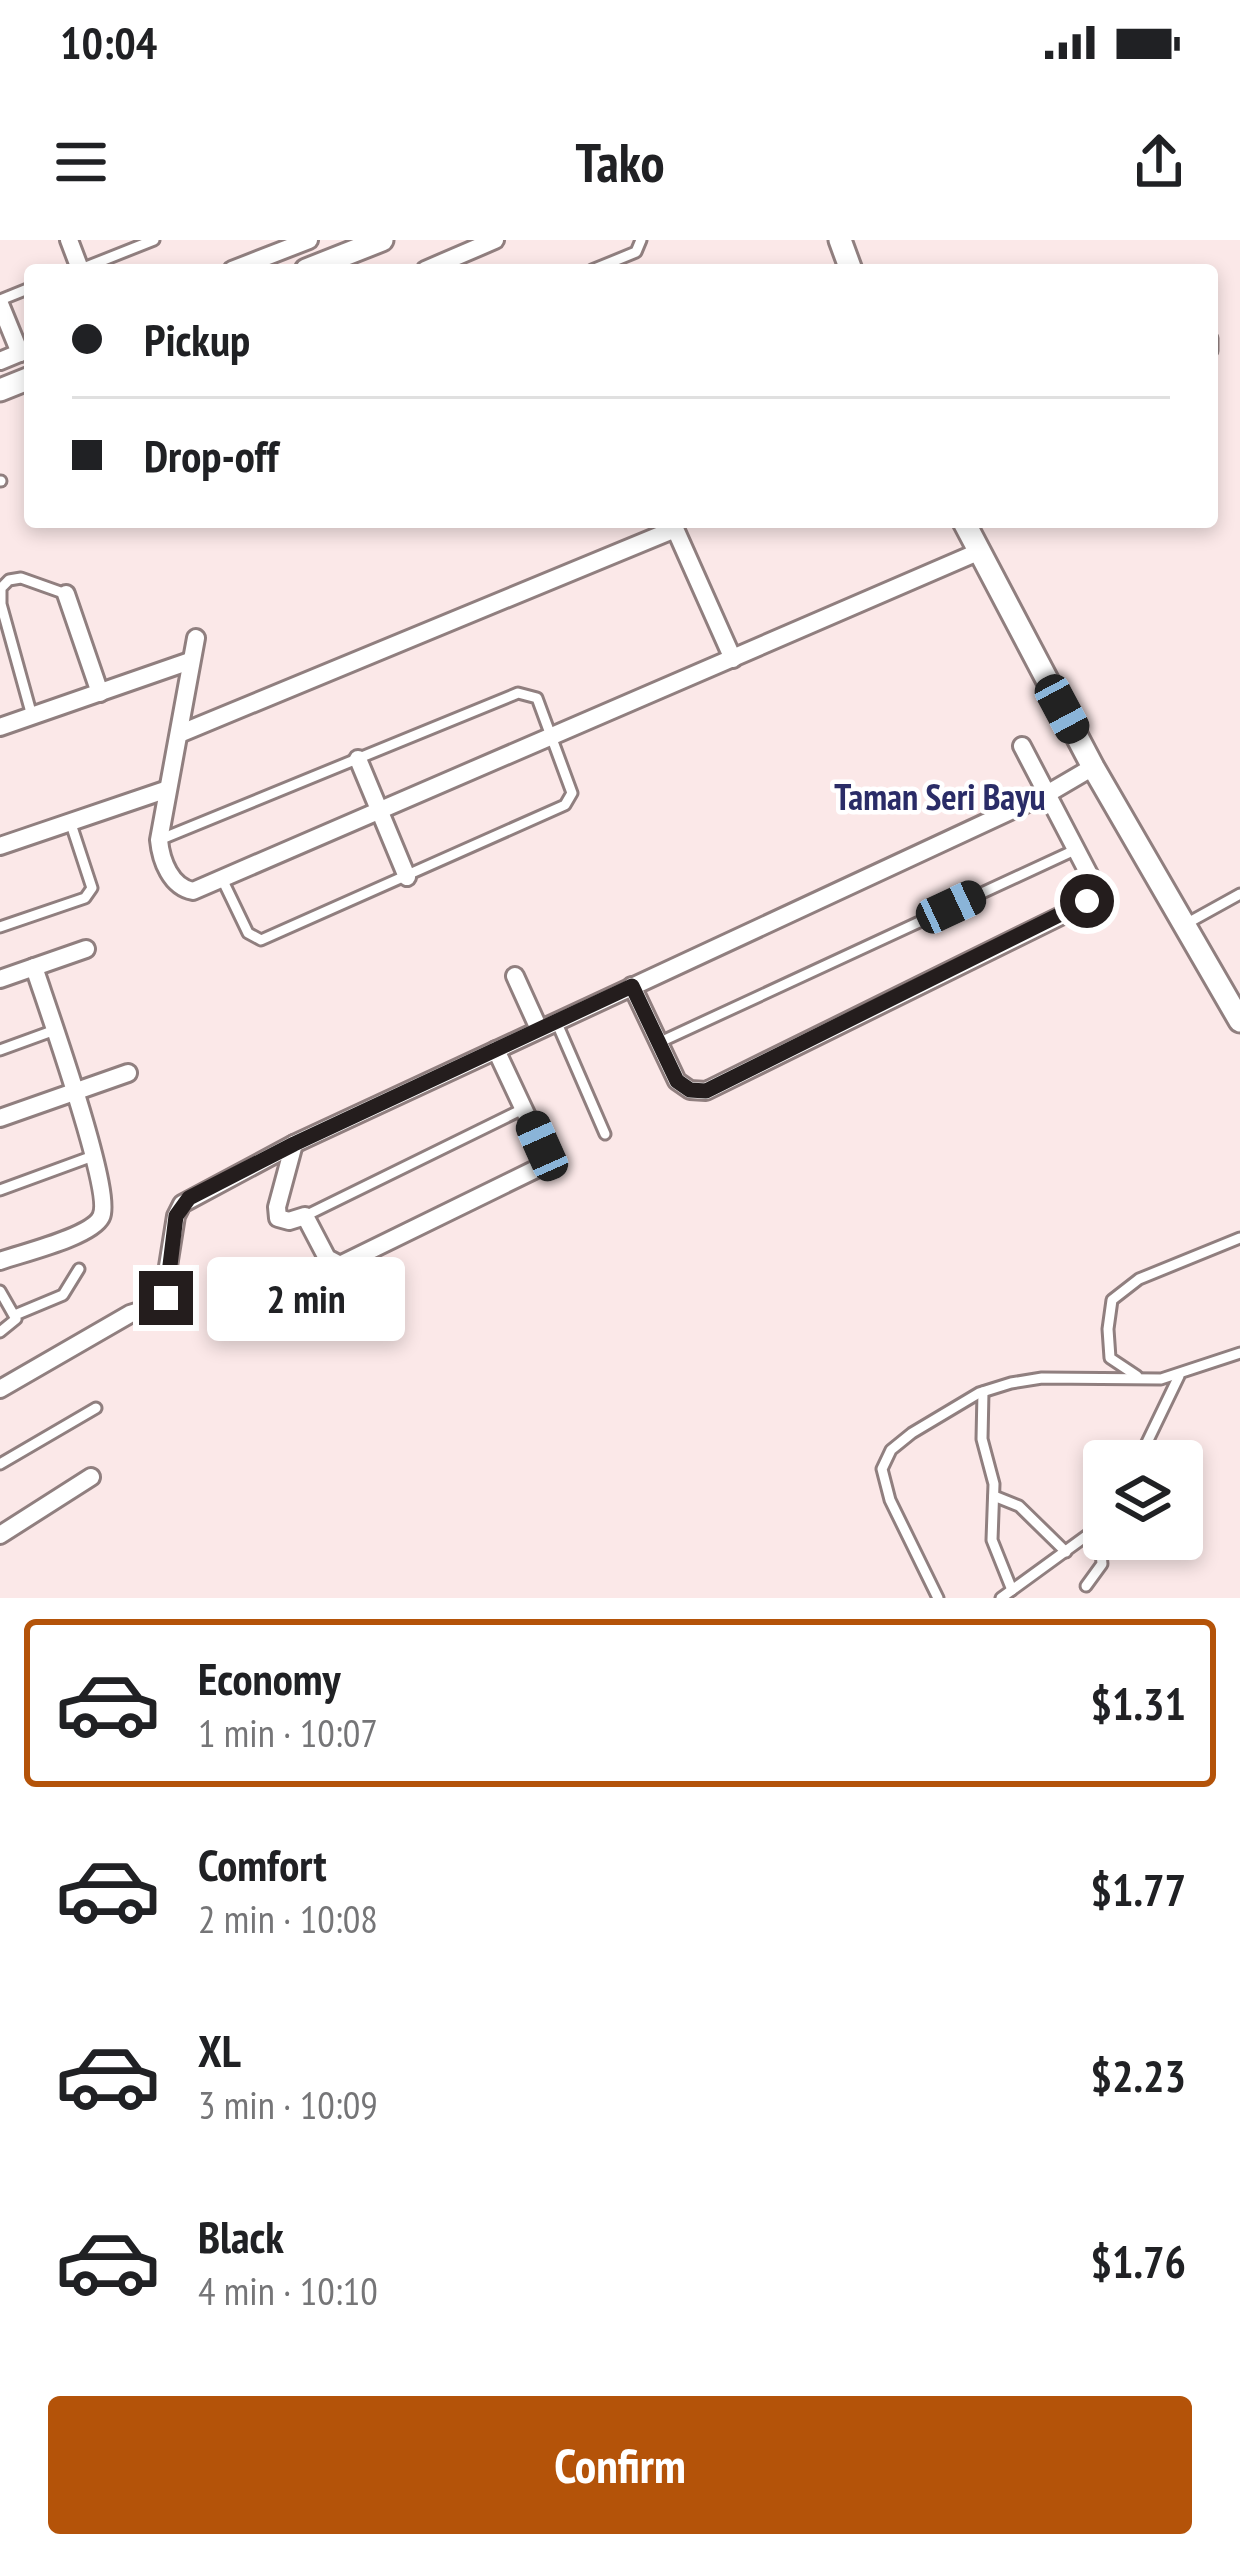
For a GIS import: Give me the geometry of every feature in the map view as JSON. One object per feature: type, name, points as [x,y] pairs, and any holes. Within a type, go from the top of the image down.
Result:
[{"type":"street","points":[[326,264],[382,240]]},
{"type":"street","points":[[438,264],[495,240]]},
{"type":"street","points":[[247,264],[304,241]]},
{"type":"street","points":[[0,302],[24,349]]},
{"type":"street","points":[[179,734],[668,528]]},
{"type":"street","points":[[674,528],[733,659]]},
{"type":"street","points":[[967,528],[1093,767],[1240,1021]]},
{"type":"street","points":[[196,638],[159,840],[169,872],[186,891],[223,881],[978,552]]},
{"type":"street","points":[[66,594],[100,694]]},
{"type":"street","points":[[0,727],[190,662]]},
{"type":"street","points":[[632,986],[677,1081],[690,1090],[706,1091],[1079,908],[1092,891],[1092,880],[1022,746]]},
{"type":"street","points":[[358,759],[407,878]]},
{"type":"street","points":[[0,1389],[130,1314],[154,1309],[166,1298],[176,1216],[182,1204],[294,1144],[1047,794],[1093,767]]},
{"type":"street","points":[[0,846],[166,790]]},
{"type":"street","points":[[0,979],[86,950]]},
{"type":"street","points":[[0,1261],[95,1226],[101,1219],[104,1196],[34,967]]},
{"type":"street","points":[[515,976],[547,1025]]},
{"type":"street","points":[[294,1144],[277,1213],[281,1220],[305,1216],[327,1258],[340,1265],[541,1163],[542,1146],[496,1050]]},
{"type":"street","points":[[0,1118],[128,1073]]},
{"type":"street","points":[[0,1534],[91,1477]]},
{"type":"lane","points":[[94,264],[154,240]]},
{"type":"lane","points":[[607,264],[636,252],[641,240]]},
{"type":"lane","points":[[32,716],[1,604],[2,588],[9,580],[21,578],[66,594]]},
{"type":"lane","points":[[159,840],[518,692],[537,698],[572,793],[565,805],[262,940],[248,933],[223,881]]},
{"type":"lane","points":[[0,927],[85,898],[92,889],[70,821]]},
{"type":"lane","points":[[658,1043],[1077,849]]},
{"type":"lane","points":[[1184,925],[1240,894]]},
{"type":"lane","points":[[547,1025],[605,1134]]},
{"type":"lane","points":[[0,1050],[55,1030]]},
{"type":"lane","points":[[305,1216],[525,1108]]},
{"type":"lane","points":[[0,1190],[93,1156]]},
{"type":"lane","points":[[1137,1376],[1110,1358],[1112,1300],[1139,1279],[1240,1238]]},
{"type":"lane","points":[[15,1315],[63,1295],[80,1268]]},
{"type":"lane","points":[[0,1291],[15,1315],[14,1323],[0,1332]]},
{"type":"lane","points":[[938,1598],[890,1500],[883,1469],[891,1450],[912,1432],[983,1392],[1042,1378],[1161,1379],[1240,1353]]},
{"type":"lane","points":[[1148,1440],[1179,1376]]},
{"type":"lane","points":[[983,1392],[982,1439],[994,1496],[992,1540],[1012,1590]]},
{"type":"lane","points":[[0,1464],[95,1408]]},
{"type":"lane","points":[[994,1496],[1019,1506],[1066,1552]]},
{"type":"lane","points":[[1001,1598],[1083,1541]]},
{"type":"lane","points":[[1086,1586],[1101,1560]]},
{"type":"district","name":"Taman Seri Bayu","points":[[940,797]]},
{"type":"route","points":[[166,1298],[176,1216],[189,1198],[632,986],[677,1081],[690,1090],[706,1091],[1087,901]]}]
